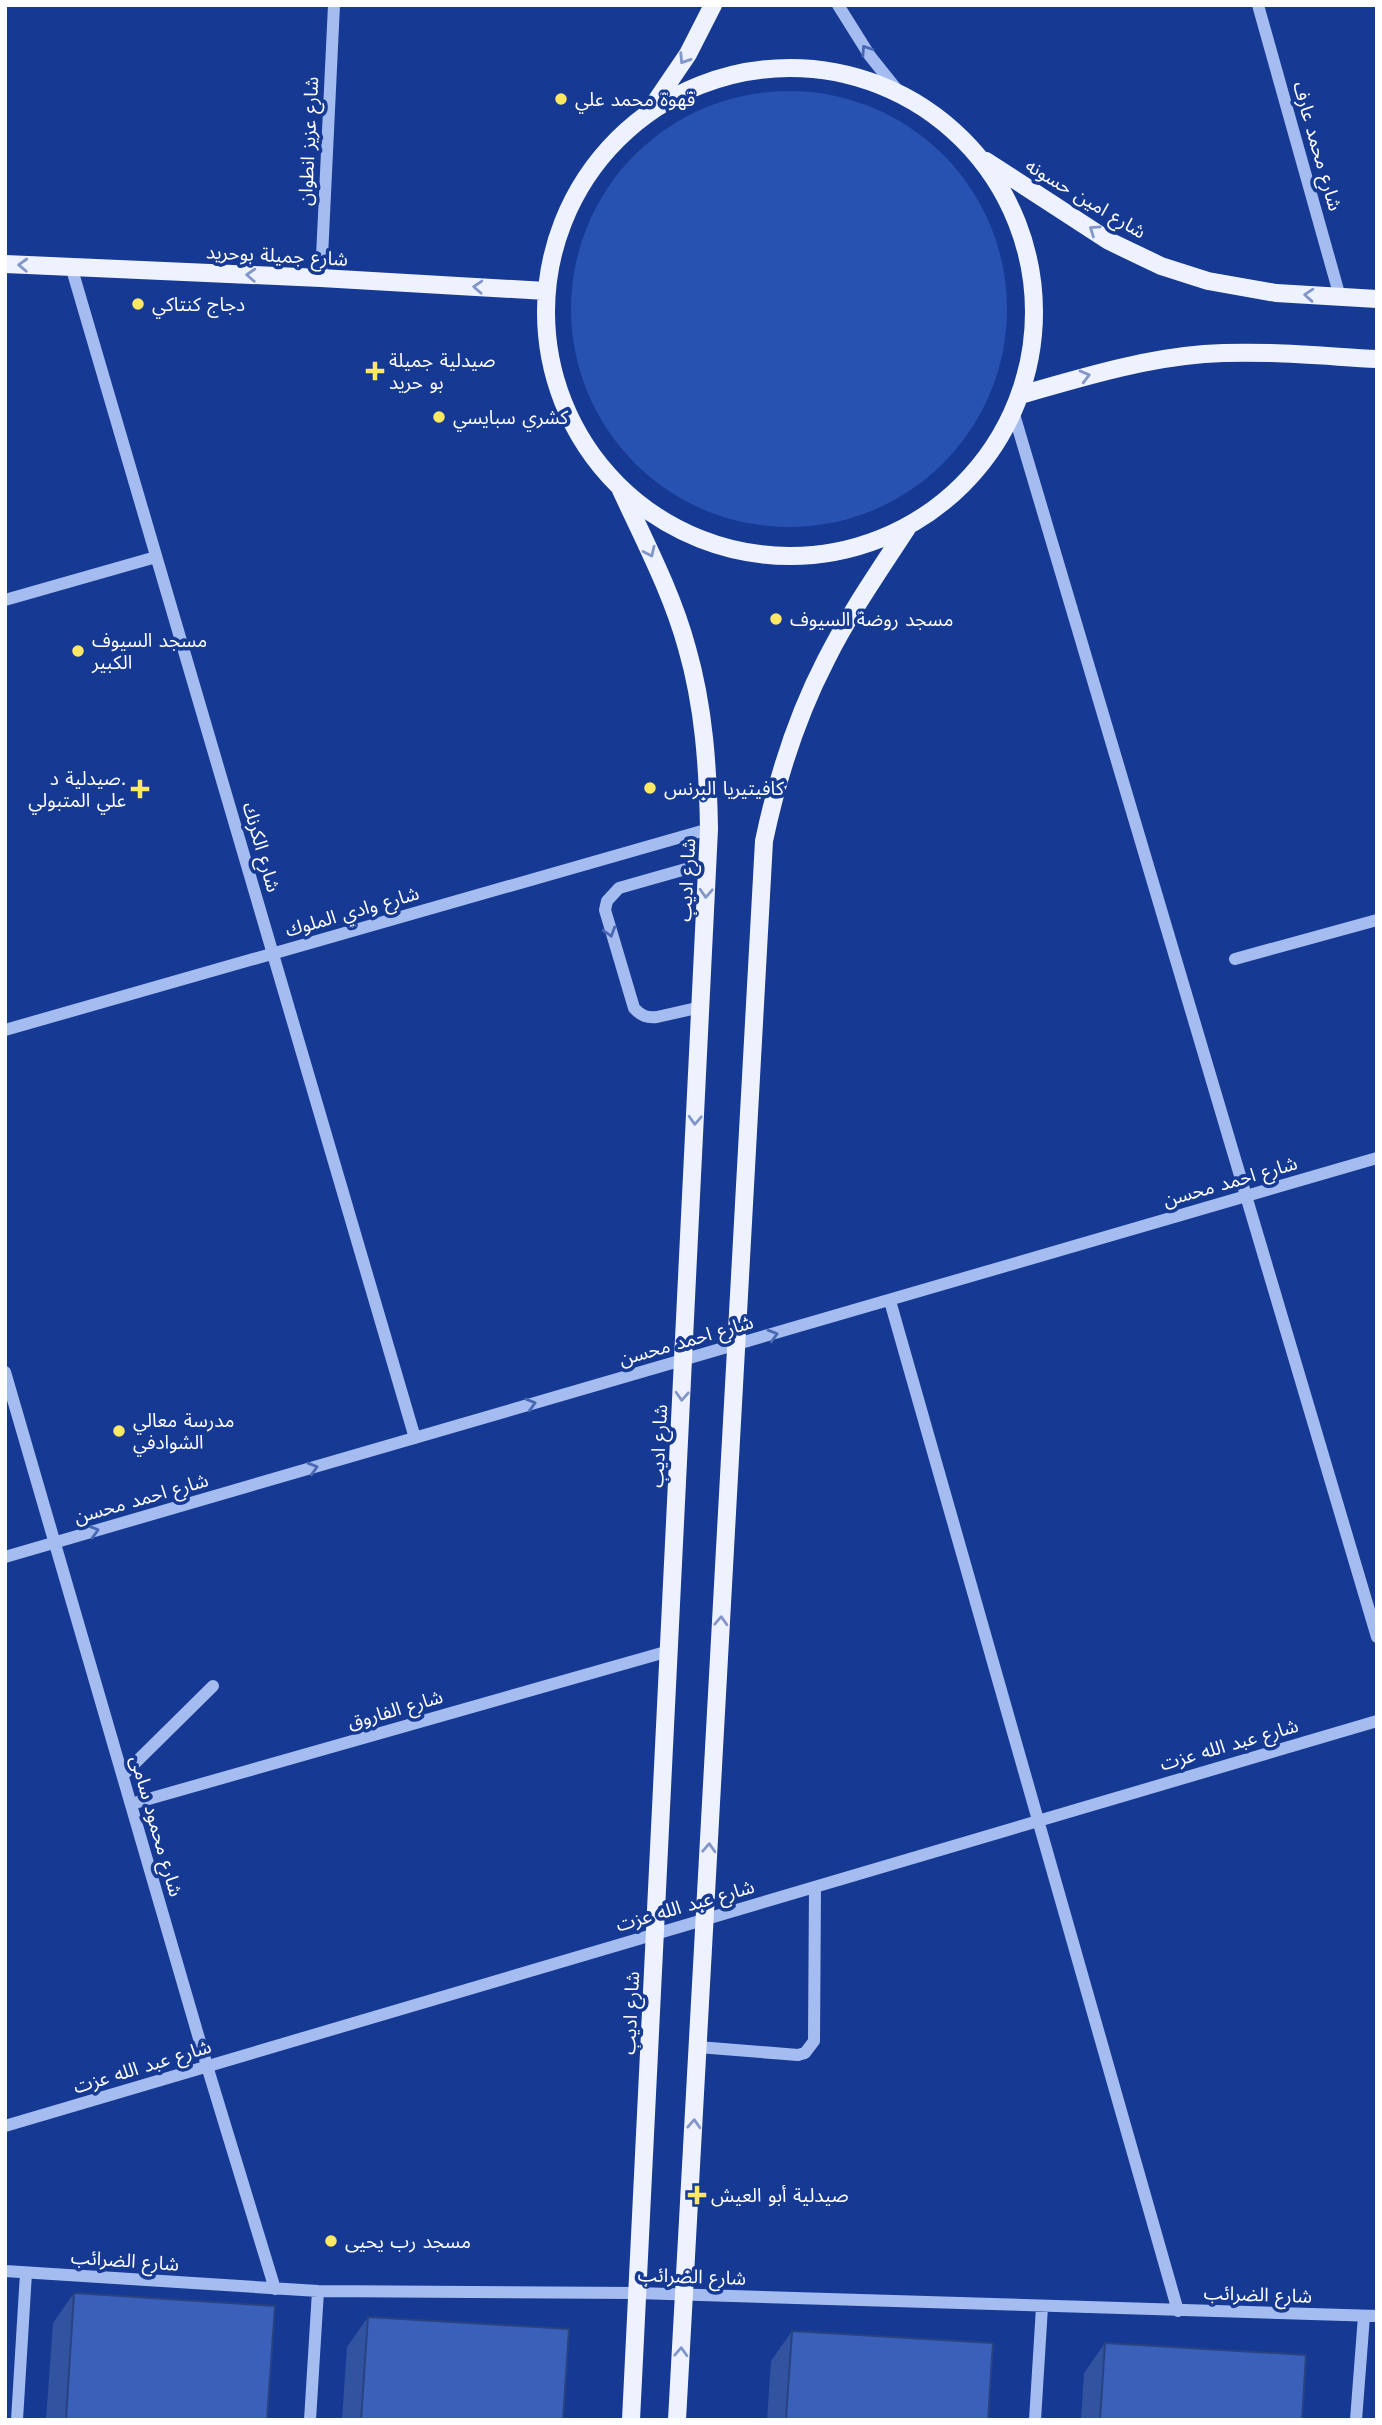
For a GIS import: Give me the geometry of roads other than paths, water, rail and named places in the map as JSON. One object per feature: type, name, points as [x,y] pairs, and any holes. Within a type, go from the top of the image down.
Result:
[{"type":"main road","points":[[649,111],[707,80],[771,67],[836,70],[898,91],[943,120],[981,159],[1008,201],[1026,247],[1034,297],[1032,347],[1016,403],[987,457],[951,497],[907,528],[835,553],[758,556],[685,534],[621,490],[586,449],[561,400],[547,346],[546,291],[562,222],[597,160],[649,111],[688,54],[713,5]]},
{"type":"main road","name":"شارع امين حسونه","points":[[981,159],[1110,241],[1161,265],[1208,281],[1276,293],[1377,299]]},
{"type":"main road","name":"شارع جميلة بوحريد","points":[[5,264],[546,291]]},
{"type":"main road","points":[[1016,403],[1087,375],[1204,354],[1377,359]]},
{"type":"main road","name":"شارع اديب","points":[[621,490],[668,592],[687,648],[700,704],[708,772],[709,829],[631,2420]]},
{"type":"main road","points":[[677,2420],[764,841],[775,786],[825,660],[907,528]]},
{"type":"street","name":"شارع عزيز انطوان","points":[[321,278],[334,5]]},
{"type":"street","points":[[838,5],[870,56],[898,91]]},
{"type":"street","name":"شارع محمد عارف","points":[[1258,5],[1340,298]]},
{"type":"street","name":"شارع الكرنك","points":[[71,266],[415,1438]]},
{"type":"street","points":[[1016,403],[1246,1197],[1377,1637]]},
{"type":"street","points":[[5,600],[156,557]]},
{"type":"street","name":"شارع وادي الملوك","points":[[5,1030],[709,829]]},
{"type":"street","points":[[701,1007],[650,1018],[634,1008],[605,910],[607,901],[618,888],[707,863]]},
{"type":"street","points":[[1235,959],[1377,920]]},
{"type":"street","name":"شارع احمد محسن","points":[[5,1557],[1377,1158]]},
{"type":"street","points":[[890,1301],[1178,2311]]},
{"type":"street","name":"شارع محمود سامى","points":[[5,1372],[207,2066],[275,2289]]},
{"type":"street","name":"شارع الفاروق","points":[[131,1804],[669,1651]]},
{"type":"street","points":[[123,1775],[213,1686]]},
{"type":"street","name":"شارع عبد الله عزت","points":[[5,2126],[1377,1721]]},
{"type":"street","points":[[698,2047],[798,2055],[810,2048],[814,2041],[816,1887]]},
{"type":"street","name":"شارع الضرائب","points":[[5,2271],[318,2291],[637,2293],[1370,2316]]},
{"type":"street","points":[[18,2420],[26,2273]]},
{"type":"street","points":[[310,2420],[318,2291]]},
{"type":"street","points":[[1035,2420],[1042,2306]]},
{"type":"street","points":[[1356,2420],[1370,2316]]},
{"type":"place","name":"قهوة محمد علي","points":[[561,99]]},
{"type":"place","name":"دجاج كنتاكي","points":[[138,304]]},
{"type":"place","name":"صيدلية جميلة بو حريد","points":[[375,371]]},
{"type":"place","name":"كشري سبايسي","points":[[439,417]]},
{"type":"place","name":"مسجد روضة السيوف","points":[[776,619]]},
{"type":"place","name":"مسجد السيوف الكبير","points":[[78,651]]},
{"type":"place","name":"كافيتيريا البرنس","points":[[650,788]]},
{"type":"place","name":"صيدلية د. علي المتبولي","points":[[140,789]]},
{"type":"place","name":"مدرسة معالي الشوادفي","points":[[119,1431]]},
{"type":"place","name":"صيدلية أبو العيش","points":[[697,2195]]},
{"type":"place","name":"مسجد رب يحيى","points":[[331,2241]]}]
